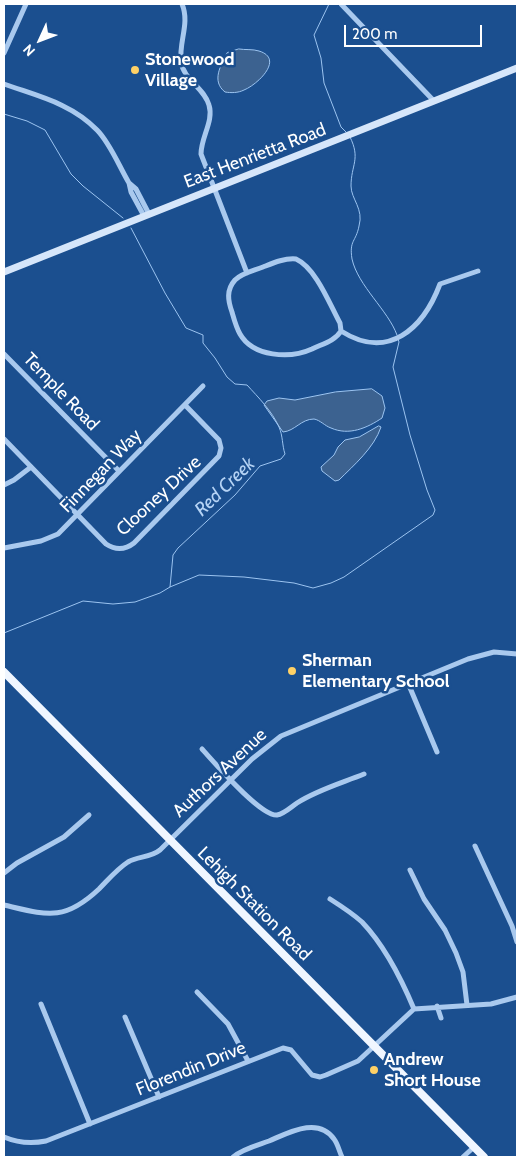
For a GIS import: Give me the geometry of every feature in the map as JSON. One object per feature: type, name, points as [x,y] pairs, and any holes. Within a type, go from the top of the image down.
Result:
[{"type":"main road","name":"East Henrietta Road","points":[[4,272],[517,68]]},
{"type":"main road","name":"Lehigh Station Road","points":[[4,672],[484,1157]]},
{"type":"street","points":[[4,53],[26,4]]},
{"type":"street","points":[[185,4],[186,19],[181,60],[187,76],[203,93],[209,106],[210,117],[202,141],[201,154],[247,273]]},
{"type":"street","points":[[341,4],[434,101]]},
{"type":"street","points":[[4,84],[58,102],[98,130],[128,183],[131,192],[146,215]]},
{"type":"street","points":[[296,259],[314,276],[340,323],[341,331],[330,341],[306,352],[296,354],[273,353],[253,347],[239,333],[228,298],[233,282],[247,273],[283,260],[296,259]]},
{"type":"street","points":[[341,331],[364,343],[382,343],[398,337],[418,321],[426,311],[440,284],[478,271]]},
{"type":"street","name":"Temple Road","points":[[4,354],[119,471]]},
{"type":"street","name":"Finnegan Way","points":[[4,548],[50,538],[63,529],[203,386]]},
{"type":"street","name":"Clooney Drive","points":[[4,439],[109,546],[115,549],[126,548],[134,543],[216,460],[220,451],[219,440],[185,405]]},
{"type":"street","points":[[4,485],[31,467]]},
{"type":"street","name":"Authors Avenue","points":[[4,905],[48,914],[74,909],[86,901],[127,863],[156,853],[262,749],[281,736],[481,655],[502,652],[517,654]]},
{"type":"street","points":[[408,683],[437,752]]},
{"type":"street","points":[[202,749],[260,807],[276,815],[307,797],[364,774]]},
{"type":"street","points":[[4,873],[17,863],[64,838],[89,816]]},
{"type":"street","points":[[475,846],[512,926],[517,942]]},
{"type":"street","points":[[410,870],[424,900],[445,930],[456,952],[463,972],[467,1005]]},
{"type":"street","points":[[330,899],[361,922],[380,944],[414,1009]]},
{"type":"street","points":[[197,992],[228,1024],[248,1061]]},
{"type":"street","points":[[374,1046],[414,1009],[437,1006],[492,1004],[517,997]]},
{"type":"street","points":[[41,1004],[90,1124]]},
{"type":"street","points":[[437,1006],[441,1018]]},
{"type":"street","points":[[125,1016],[159,1097]]},
{"type":"street","name":"Florendin Drive","points":[[4,1137],[21,1142],[38,1143],[279,1049],[286,1048],[294,1054],[312,1075],[320,1077],[358,1061],[374,1046]]},
{"type":"street","points":[[233,1157],[242,1151],[309,1127],[319,1129],[330,1135],[342,1157]]},
{"type":"street","points":[[463,1157],[474,1147]]},
{"type":"water","points":[[239,49],[259,51],[266,55],[269,60],[269,66],[261,78],[249,87],[242,91],[225,92],[219,83],[218,73],[227,53]]},
{"type":"water","points":[[372,389],[382,396],[385,408],[382,418],[358,430],[338,430],[314,419],[305,421],[291,430],[283,432],[264,405],[267,401],[279,398],[295,400],[335,392]]},
{"type":"water","points":[[379,426],[381,427],[378,435],[369,449],[339,480],[335,481],[322,471],[321,467],[334,455],[338,447],[345,440],[359,437]]},
{"type":"waterway","points":[[329,4],[314,35],[321,58],[324,83],[341,127],[346,132]]},
{"type":"waterway","name":"Red Creek","points":[[4,114],[27,121],[45,130],[71,174],[123,218]]},
{"type":"waterway","points":[[350,137],[355,151],[351,186],[360,214],[358,231],[352,244],[352,259],[360,279],[387,316],[397,335]]},
{"type":"waterway","name":"Red Creek","points":[[4,633],[83,601],[113,604],[135,602],[160,593],[170,587],[173,555],[178,548],[235,495],[260,466],[281,459],[285,454],[280,430],[273,415],[247,385],[235,384],[227,377],[203,343],[203,335],[186,328],[165,293],[131,228]]},
{"type":"waterway","points":[[170,587],[199,575],[244,577],[294,583],[313,588],[344,577],[433,515],[435,510],[410,435],[393,367],[399,342],[398,339]]},
{"type":"place","name":"Stonewood Village","points":[[135,70]]},
{"type":"place","name":"Sherman Elementary School","points":[[292,671]]},
{"type":"place","name":"Andrew Short House","points":[[374,1070]]}]
